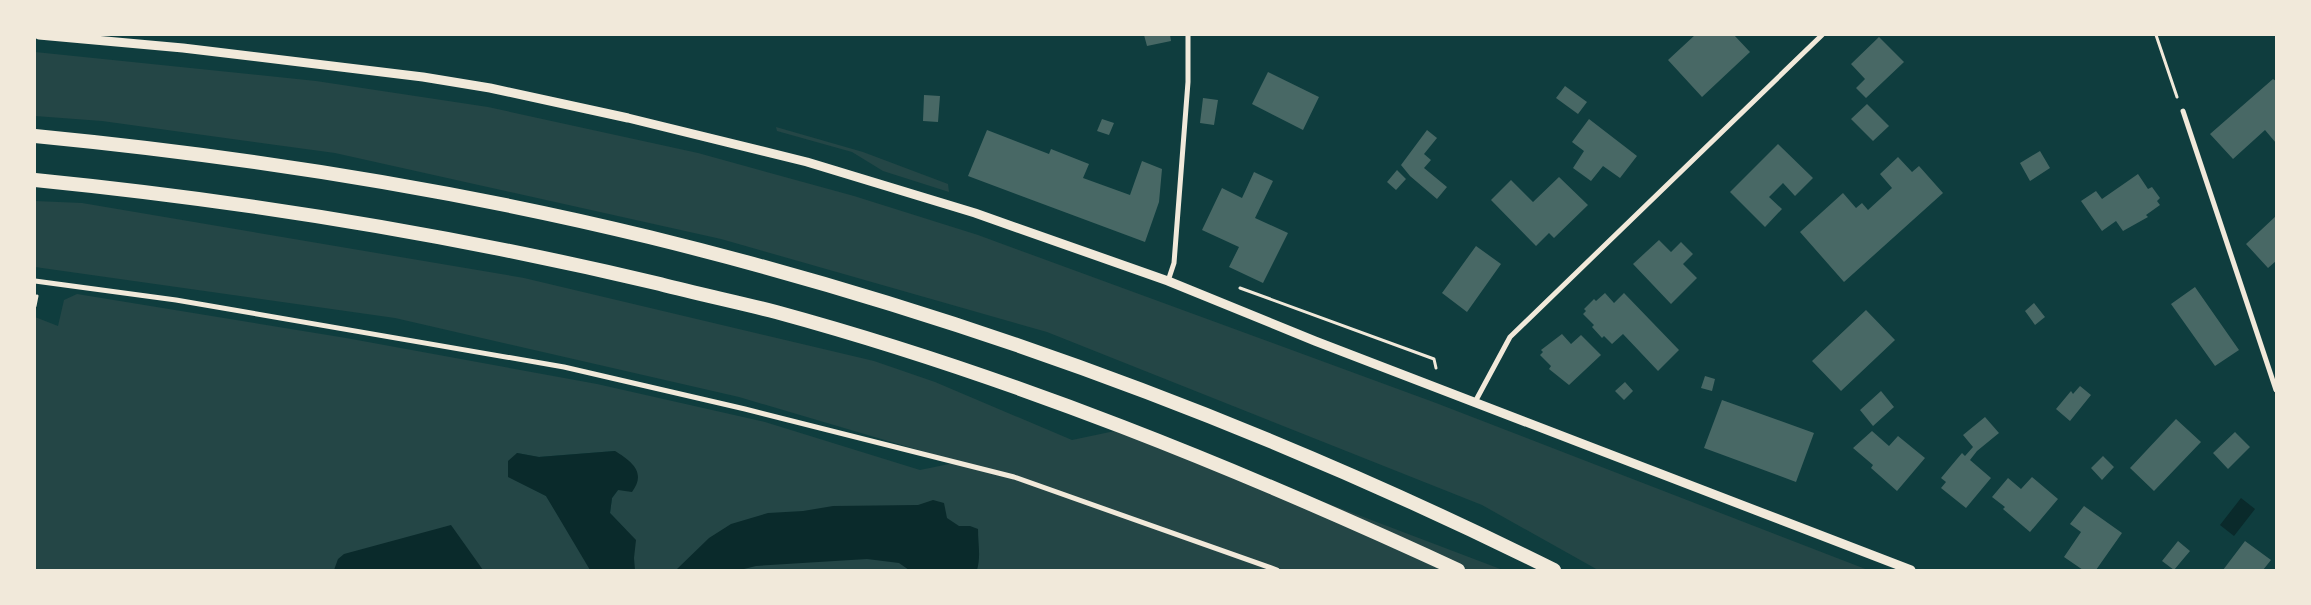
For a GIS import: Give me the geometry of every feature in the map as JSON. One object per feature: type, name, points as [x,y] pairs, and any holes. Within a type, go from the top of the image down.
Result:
[{"type":"highway","points":[[35,136],[174,152],[330,174],[440,193],[645,236],[814,281],[942,319],[1023,346],[1224,420],[1356,476],[1554,570]]},
{"type":"highway","points":[[35,180],[142,191],[349,220],[545,257],[775,312],[941,362],[1065,405],[1242,474],[1333,512],[1458,570]]},
{"type":"street","points":[[39,35],[183,48],[375,70],[490,88],[628,118],[835,171],[975,213],[1168,281],[1911,570]]},
{"type":"street","points":[[1168,281],[1174,263],[1188,82],[1188,35]]},
{"type":"street","points":[[1475,402],[1510,337],[1822,35]]},
{"type":"street","points":[[2183,111],[2276,390]]},
{"type":"street","points":[[35,281],[176,300],[564,368],[736,407],[1014,477],[1276,570]]},
{"type":"path","points":[[2156,35],[2183,111]]},
{"type":"shaded area","points":[[35,52],[316,81],[488,107],[698,153],[854,196],[978,235],[1436,403],[1868,570],[1598,570],[1482,505],[1047,332],[721,239],[335,153],[102,121],[35,116]]},
{"type":"shaded area","points":[[776,127],[863,152],[948,184],[949,192],[883,171],[852,152],[777,131]]},
{"type":"shaded area","points":[[35,201],[82,203],[524,278],[874,361],[935,382],[1072,440],[1129,428],[1503,570],[35,570],[35,317],[58,326],[64,300],[77,294],[346,338],[597,384],[765,422],[920,470],[959,462],[739,397],[395,318],[35,267]],"holes":[[[615,451],[618,490],[612,498],[610,513],[626,530],[567,529],[546,496],[509,477],[517,453],[538,457]]]},
{"type":"shaded area","points":[[615,451],[631,463],[637,473],[638,479],[632,492],[618,490],[612,498],[610,513],[636,540],[635,570],[590,570],[546,496],[508,477],[508,461],[517,453],[539,457]]},
{"type":"shaded area","points":[[2241,498],[2255,509],[2234,536],[2220,525]]},
{"type":"shaded area","points":[[933,500],[944,503],[947,518],[959,526],[970,526],[978,529],[979,555],[977,570],[909,570],[899,563],[867,559],[756,566],[740,570],[676,570],[709,538],[731,524],[768,513],[803,511],[833,506],[918,505]]},
{"type":"shaded area","points":[[451,525],[483,570],[334,570],[338,559],[344,554]]},
{"type":"building","points":[[1144,35],[1170,35],[1171,41],[1147,46]]},
{"type":"building","points":[[1695,35],[1734,35],[1750,52],[1702,97],[1668,60]]},
{"type":"building","points":[[1879,37],[1904,62],[1866,98],[1856,88],[1865,79],[1851,64]]},
{"type":"building","points":[[1268,72],[1319,97],[1303,130],[1252,104]]},
{"type":"building","points":[[2273,79],[2276,81],[2276,143],[2265,130],[2233,159],[2210,134]]},
{"type":"building","points":[[1565,86],[1587,102],[1578,114],[1556,98]]},
{"type":"building","points":[[924,95],[940,96],[938,122],[923,121]]},
{"type":"building","points":[[1203,98],[1218,100],[1214,125],[1200,123]]},
{"type":"building","points":[[1867,104],[1889,126],[1873,141],[1851,119]]},
{"type":"building","points":[[1102,119],[1114,123],[1109,135],[1097,131]]},
{"type":"building","points":[[1589,119],[1637,156],[1620,178],[1603,166],[1591,181],[1573,168],[1584,151],[1572,142]]},
{"type":"building","points":[[987,130],[1049,154],[1051,149],[1089,164],[1083,178],[1130,195],[1142,161],[1162,169],[1159,202],[1145,242],[968,176]]},
{"type":"building","points":[[1427,130],[1437,138],[1424,154],[1431,160],[1424,168],[1447,187],[1437,199],[1410,176],[1401,165]]},
{"type":"building","points":[[1778,144],[1813,178],[1795,196],[1783,183],[1769,197],[1782,209],[1765,227],[1730,192]]},
{"type":"building","points":[[2040,151],[2050,168],[2030,181],[2020,163]]},
{"type":"building","points":[[1898,157],[1912,172],[1919,166],[1943,193],[1844,282],[1800,232],[1843,193],[1856,208],[1862,203],[1868,210],[1892,188],[1880,174]]},
{"type":"building","points":[[1397,170],[1406,179],[1396,190],[1387,182]]},
{"type":"building","points":[[1254,172],[1273,181],[1255,218],[1288,233],[1263,283],[1229,267],[1239,247],[1202,230],[1222,188],[1242,198]]},
{"type":"building","points":[[2138,174],[2148,189],[2152,187],[2160,198],[2157,201],[2160,205],[2146,215],[2148,217],[2123,231],[2116,221],[2102,231],[2081,201],[2096,191],[2102,199]]},
{"type":"building","points":[[1559,177],[1588,205],[1554,238],[1549,233],[1536,246],[1491,200],[1511,180],[1533,202]]},
{"type":"building","points":[[2276,216],[2276,261],[2268,268],[2246,244]]},
{"type":"building","points":[[1659,240],[1671,252],[1681,242],[1693,254],[1683,264],[1697,278],[1671,304],[1633,264]]},
{"type":"building","points":[[1476,246],[1501,264],[1467,312],[1442,293]]},
{"type":"building","points":[[2195,287],[2239,350],[2215,366],[2171,304]]},
{"type":"building","points":[[1605,293],[1614,303],[1624,293],[1679,350],[1658,371],[1623,334],[1612,344],[1604,336],[1602,338],[1592,327],[1594,325],[1583,314],[1586,311],[1584,309],[1594,299],[1596,301]]},
{"type":"building","points":[[2034,303],[2045,317],[2035,325],[2025,311]]},
{"type":"building","points":[[1866,310],[1895,340],[1841,391],[1812,361]]},
{"type":"building","points":[[1562,334],[1571,344],[1581,335],[1601,355],[1569,385],[1549,369],[1551,366],[1540,355],[1543,352],[1541,350]]},
{"type":"building","points":[[1705,376],[1715,379],[1712,391],[1701,388]]},
{"type":"building","points":[[1625,382],[1633,391],[1624,400],[1615,391]]},
{"type":"building","points":[[2080,386],[2091,395],[2070,421],[2056,409],[2071,391],[2073,394]]},
{"type":"building","points":[[1881,391],[1894,407],[1873,426],[1860,410]]},
{"type":"building","points":[[1722,400],[1814,433],[1796,482],[1704,448]]},
{"type":"building","points":[[1985,417],[1999,433],[1977,451],[1970,460],[1991,478],[1966,508],[1941,488],[1946,482],[1941,478],[1962,453],[1965,456],[1973,447],[1963,435]]},
{"type":"building","points":[[2176,419],[2201,442],[2154,491],[2130,468]]},
{"type":"building","points":[[1872,431],[1889,446],[1898,436],[1925,458],[1897,491],[1871,468],[1873,465],[1853,448]]},
{"type":"building","points":[[2235,432],[2250,447],[2228,469],[2213,453]]},
{"type":"building","points":[[2103,456],[2114,467],[2102,480],[2091,468]]},
{"type":"building","points":[[2032,477],[2058,499],[2030,532],[1992,497],[2008,478],[2021,489]]},
{"type":"building","points":[[2084,506],[2122,533],[2096,570],[2083,570],[2064,557],[2081,532],[2070,524]]},
{"type":"building","points":[[2178,541],[2190,551],[2174,570],[2162,561]]},
{"type":"building","points":[[2245,541],[2271,560],[2263,570],[2223,570]]}]
